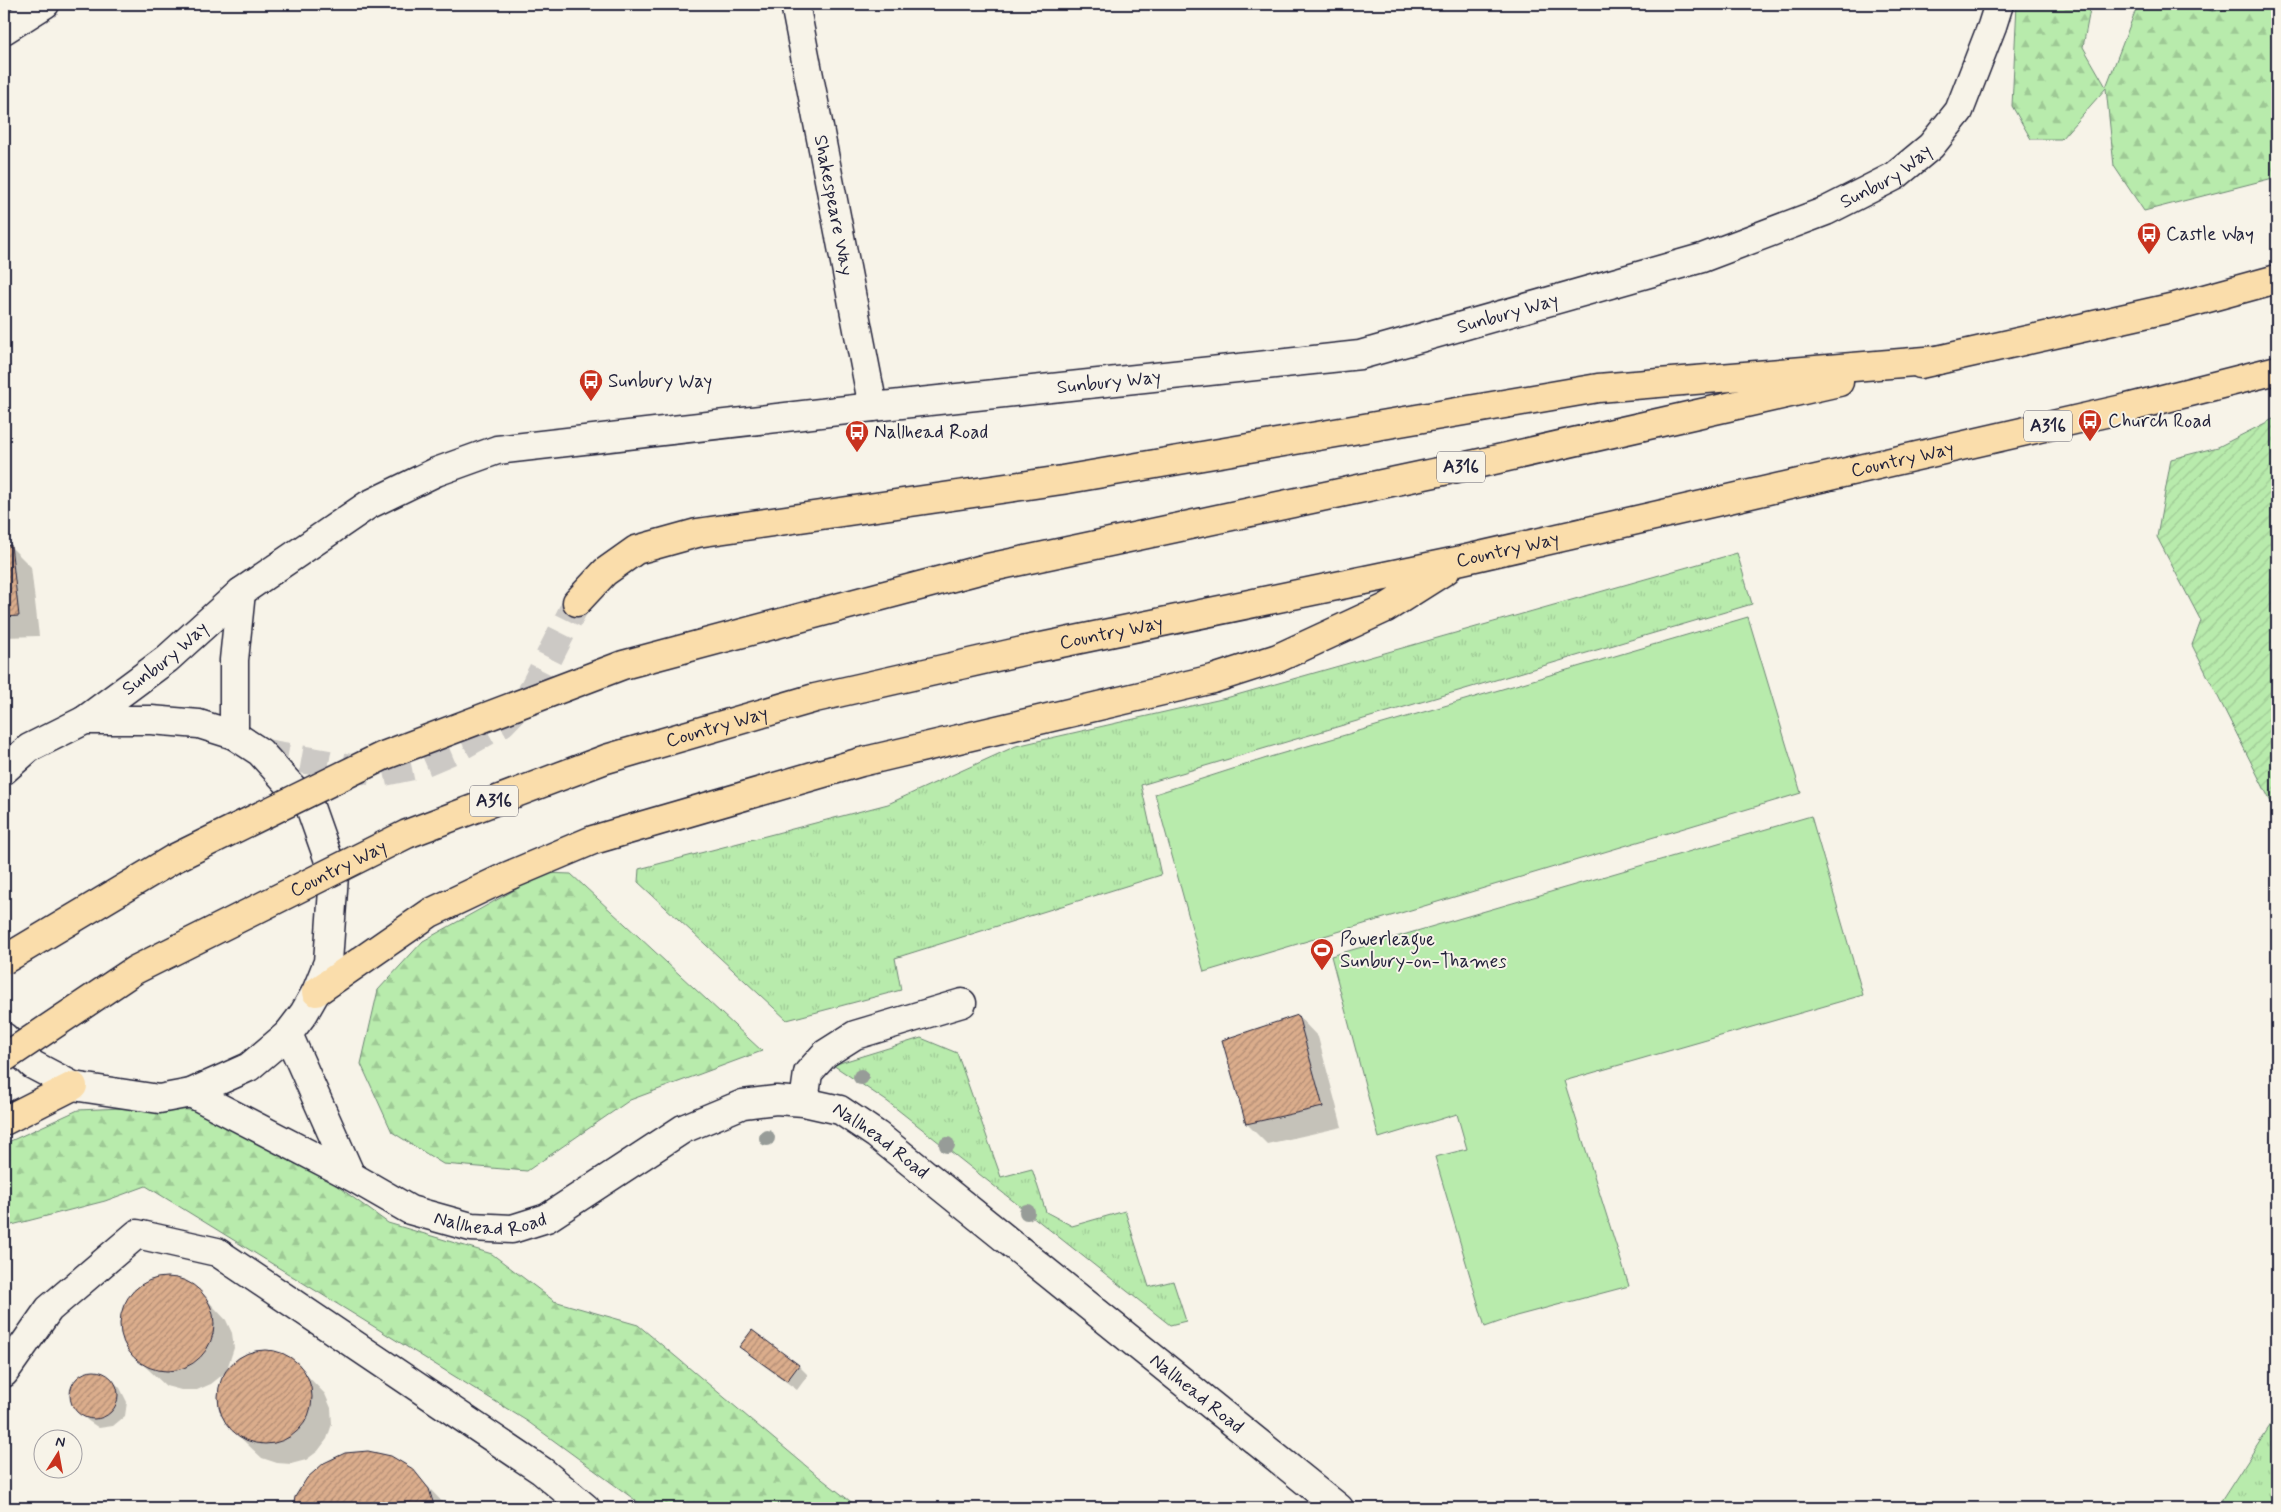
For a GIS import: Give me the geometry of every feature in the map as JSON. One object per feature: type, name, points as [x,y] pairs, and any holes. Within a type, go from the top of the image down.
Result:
[{"type":"highway","name":"A316","points":[[4,960],[172,859],[383,756],[622,665],[983,569],[1476,464],[2174,306],[2277,279]]},
{"type":"highway","points":[[577,602],[605,572],[636,550],[697,533],[1062,480],[1598,388],[1938,360]]},
{"type":"highway","name":"Country Way","points":[[4,1058],[135,970],[408,834],[616,756],[815,698],[1027,650],[1462,560],[2117,410],[2277,370]]},
{"type":"highway","points":[[316,992],[430,913],[508,876],[594,840],[861,762],[1213,679],[1278,658],[1386,608],[1462,560]]},
{"type":"highway","points":[[4,1121],[73,1086]]},
{"type":"street","points":[[4,30],[45,4]]},
{"type":"street","name":"Shakespeare Way","points":[[795,4],[873,407]]},
{"type":"street","name":"Sunbury Way","points":[[4,770],[16,746],[85,720],[167,659],[241,592],[368,505],[436,472],[497,450],[873,407],[1360,355],[1702,258],[1826,211],[1895,176],[1931,146],[1959,111],[1999,4]]},
{"type":"street","name":"Sunbury Way","points":[[234,735],[234,660],[241,592]]},
{"type":"street","points":[[4,1037],[33,1065],[73,1086],[159,1099],[191,1093],[250,1067],[288,1034],[304,1013],[316,992],[328,962],[334,875],[310,807],[260,752],[234,735],[199,724],[150,720],[85,720]]},
{"type":"street","points":[[804,1102],[808,1073],[825,1054],[855,1035],[962,1004]]},
{"type":"street","points":[[288,1034],[351,1176]]},
{"type":"street","name":"Nallhead Road","points":[[191,1093],[351,1176],[410,1210],[471,1227],[512,1229],[547,1218],[683,1129],[743,1104],[776,1100],[804,1102],[840,1110],[877,1136],[1339,1508]]},
{"type":"street","points":[[4,1373],[49,1309],[137,1234],[217,1252],[542,1471],[586,1508]]},
{"type":"green space","points":[[2017,4],[2091,4],[2083,47],[2106,87],[2138,4],[2277,4],[2277,177],[2144,211],[2114,166],[2106,88],[2061,139],[2031,139],[2012,106]]},
{"type":"green space","points":[[2192,4],[2277,4],[2212,11]]},
{"type":"green space","points":[[2277,417],[2277,814],[2192,645],[2201,621],[2157,537],[2171,459],[2218,447]]},
{"type":"green space","points":[[1737,553],[1752,604],[1141,785],[1161,875],[895,958],[901,990],[787,1020],[638,882],[639,869],[888,804],[1016,746],[1226,698]]},
{"type":"green space","points":[[1748,617],[1801,793],[1204,972],[1155,794],[1270,757]]},
{"type":"green space","points":[[1811,816],[1863,995],[1564,1081],[1629,1286],[1516,1316],[1485,1327],[1435,1157],[1467,1149],[1457,1114],[1379,1138],[1331,956]]},
{"type":"green space","points":[[545,873],[571,874],[762,1051],[630,1100],[527,1171],[443,1164],[392,1132],[361,1064],[378,990],[423,941]]},
{"type":"green space","points":[[921,1038],[957,1053],[1001,1177],[1032,1169],[1046,1212],[1072,1226],[1125,1211],[1149,1287],[1173,1281],[1186,1321],[1170,1325],[888,1102],[833,1065]]},
{"type":"green space","points":[[144,1107],[204,1111],[322,1175],[388,1223],[492,1254],[554,1301],[638,1325],[818,1476],[859,1508],[646,1508],[527,1421],[146,1186],[105,1201],[4,1227],[4,1144],[78,1110]]},
{"type":"green space","points":[[2277,1415],[2277,1508],[2221,1508],[2222,1500]]},
{"type":"building","points":[[11,545],[19,616],[4,617],[4,546]]},
{"type":"building","points":[[1298,1015],[1323,1107],[1246,1124],[1222,1040]]},
{"type":"building","points":[[167,1277],[185,1281],[200,1291],[210,1306],[214,1324],[210,1342],[200,1357],[185,1367],[167,1371],[149,1367],[134,1357],[124,1342],[120,1324],[124,1306],[134,1291],[149,1281]]},
{"type":"building","points":[[752,1330],[799,1365],[787,1381],[739,1347]]},
{"type":"building","points":[[265,1350],[283,1353],[298,1364],[309,1379],[312,1397],[309,1415],[298,1430],[283,1441],[265,1444],[247,1441],[232,1430],[221,1415],[218,1397],[221,1379],[232,1364],[247,1353]]},
{"type":"building","points":[[94,1371],[103,1373],[111,1378],[116,1386],[118,1395],[116,1404],[111,1412],[103,1417],[94,1419],[85,1417],[77,1412],[72,1404],[70,1395],[72,1386],[77,1378],[85,1373]]},
{"type":"building","points":[[368,1451],[391,1456],[413,1469],[429,1489],[435,1508],[293,1508],[295,1497],[307,1478],[324,1463],[345,1453]]},
{"type":"tunnel","points":[[260,752],[380,773],[418,765],[458,748],[502,723],[531,693],[577,602]]},
{"type":"place","name":"Castle Way","points":[[2149,255]]},
{"type":"place","name":"Sunbury Way","points":[[591,402]]},
{"type":"place","name":"Church Road","points":[[2090,442]]},
{"type":"place","name":"Nallhead Road","points":[[857,453]]},
{"type":"place","name":"Powerleague Sunbury-on-Thames","points":[[1322,971]]}]
